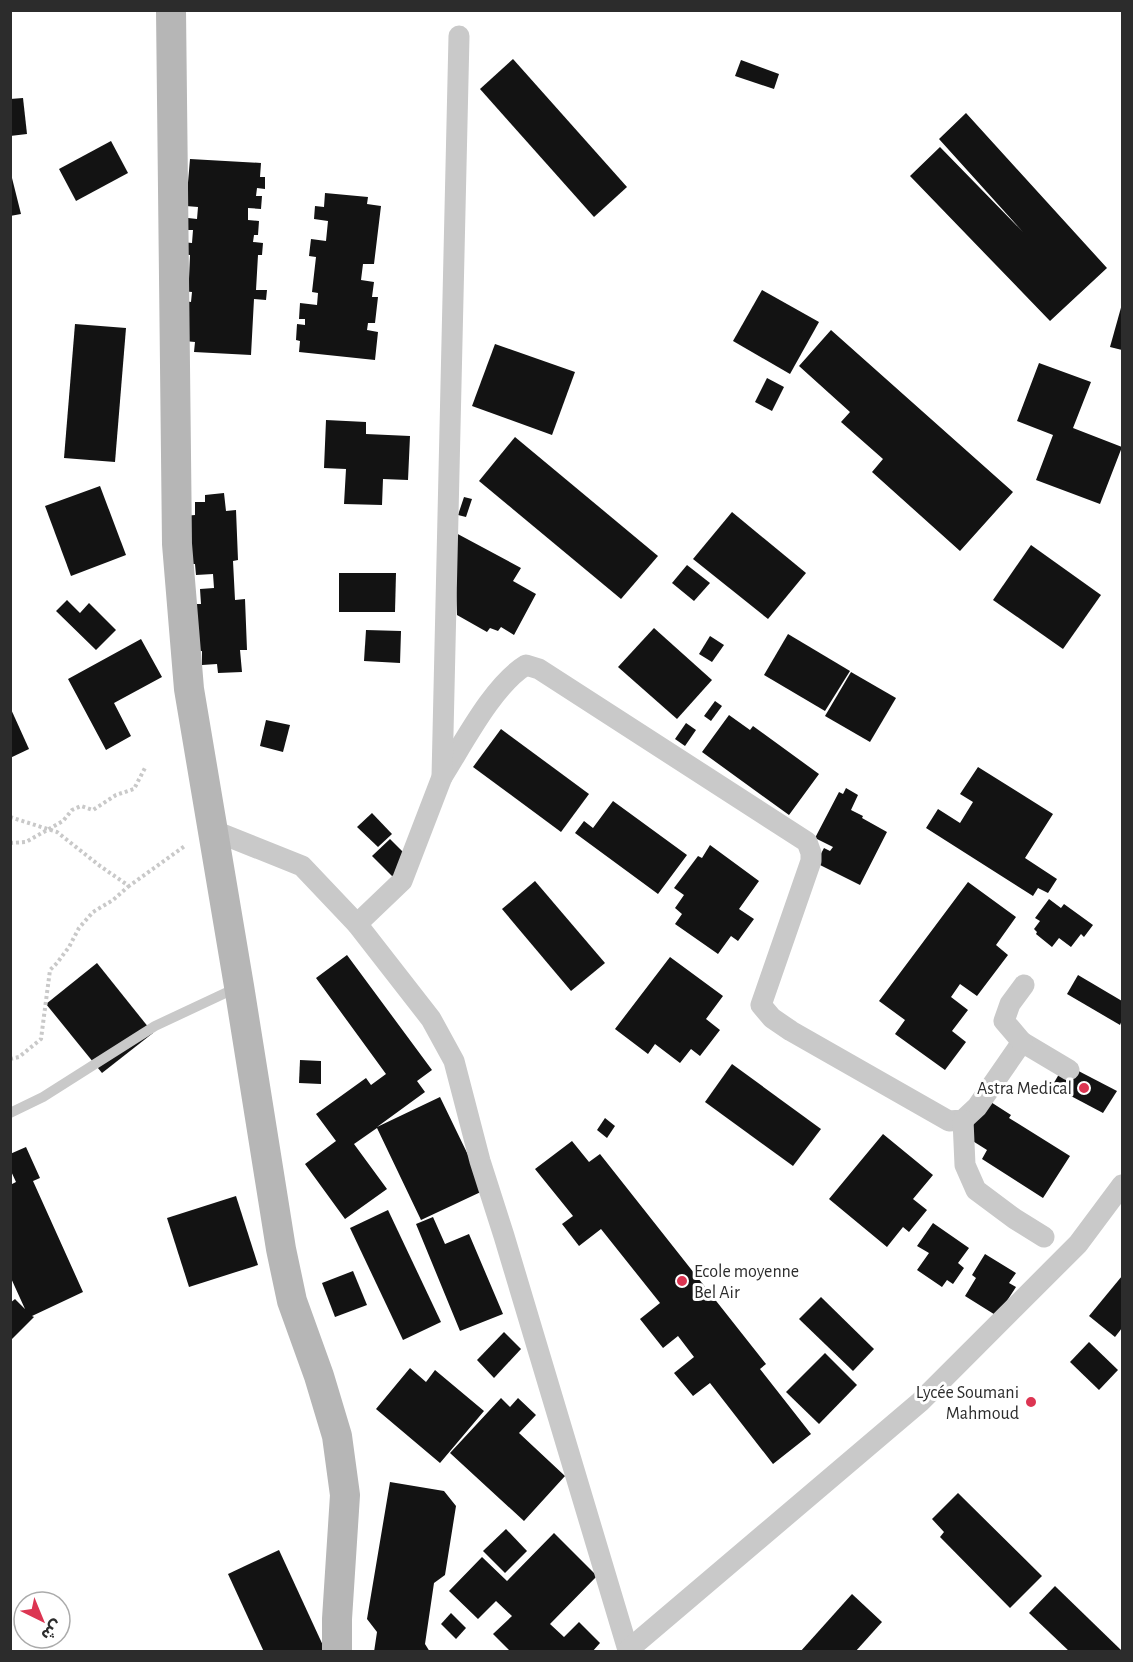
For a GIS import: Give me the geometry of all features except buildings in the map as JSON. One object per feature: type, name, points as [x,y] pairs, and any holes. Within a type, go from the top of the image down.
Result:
[{"type":"main road","points":[[171,10],[177,543],[189,689],[281,1249],[292,1301],[337,1436],[345,1495],[337,1652]]},
{"type":"street","points":[[442,777],[459,36]]},
{"type":"street","points":[[357,924],[402,881],[442,777],[506,681],[526,665],[539,669],[807,842],[811,861],[761,1005],[772,1018],[949,1121],[963,1120],[977,1107],[1022,1042]]},
{"type":"street","points":[[212,830],[302,866],[357,924],[431,1019],[454,1061],[480,1161],[628,1651],[920,1402],[1078,1244],[1122,1185]]},
{"type":"street","points":[[1024,985],[1010,1004],[1004,1021],[1022,1042],[1069,1070]]},
{"type":"street","points":[[963,1120],[965,1165],[976,1190],[1044,1237]]},
{"type":"lane","points":[[10,1113],[43,1097],[155,1026],[239,986]]},
{"type":"path","points":[[10,843],[27,842],[63,821],[72,810],[81,806],[93,810],[116,795],[134,789],[146,766]]},
{"type":"path","points":[[10,816],[57,832],[129,886]]},
{"type":"path","points":[[10,1059],[19,1057],[40,1039],[50,970],[93,912],[113,900],[179,849],[212,830]]},
{"type":"place","name":"Astra Medical","points":[[1084,1088]]},
{"type":"place","name":"Ecole moyenne Bel Air","points":[[682,1281]]},
{"type":"place","name":"Lycée Soumani Mahmoud","points":[[1031,1402]]}]
